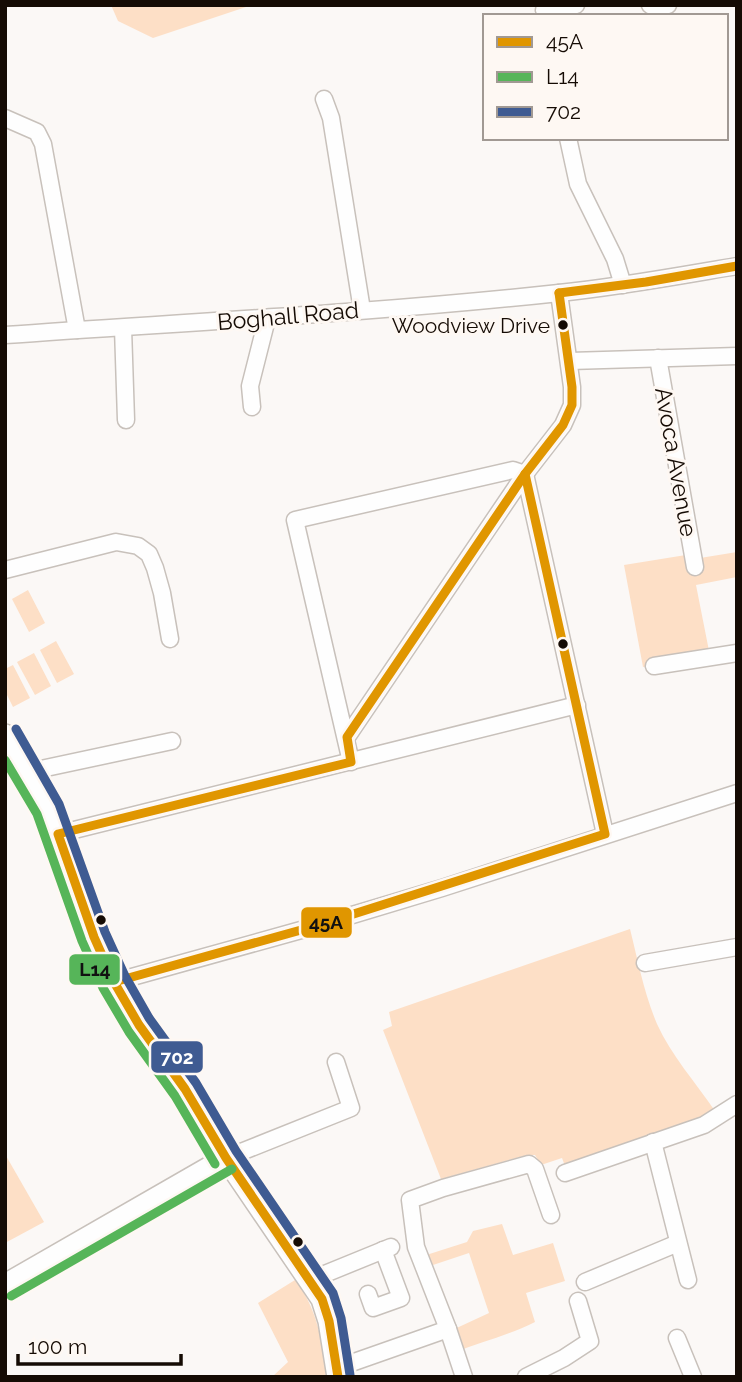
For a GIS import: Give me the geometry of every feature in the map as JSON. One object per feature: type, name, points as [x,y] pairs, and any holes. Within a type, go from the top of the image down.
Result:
[{"type":"main road","points":[[5,735],[48,809],[94,937],[114,982],[139,1025],[185,1089],[226,1158],[321,1299],[329,1321],[338,1372]]},
{"type":"main road","points":[[5,1285],[226,1158]]},
{"type":"street","points":[[544,10],[576,5]]},
{"type":"street","points":[[650,5],[668,5]]},
{"type":"street","points":[[324,99],[331,118],[362,310]]},
{"type":"street","points":[[5,118],[37,132],[43,144],[77,330]]},
{"type":"street","points":[[568,140],[578,184],[620,269],[623,285]]},
{"type":"street","name":"Boghall Road","points":[[5,335],[267,319],[559,293],[737,266]]},
{"type":"street","points":[[347,737],[519,472],[563,425],[572,405],[570,361],[559,293]]},
{"type":"street","points":[[252,407],[250,386],[267,319]]},
{"type":"street","points":[[123,328],[126,420]]},
{"type":"street","name":"Avoca Avenue","points":[[570,361],[737,355]]},
{"type":"street","name":"Avoca Avenue","points":[[657,358],[695,567]]},
{"type":"street","points":[[351,762],[295,520],[519,472]]},
{"type":"street","points":[[519,472],[605,834]]},
{"type":"street","points":[[5,570],[116,542],[138,546],[149,554],[155,568],[170,639]]},
{"type":"street","points":[[654,666],[737,653]]},
{"type":"street","points":[[58,834],[576,705]]},
{"type":"street","points":[[27,772],[172,741]]},
{"type":"street","points":[[114,982],[343,918],[737,793]]},
{"type":"street","points":[[645,963],[737,947]]},
{"type":"street","points":[[226,1158],[351,1108],[336,1062]]},
{"type":"street","points":[[565,1173],[704,1125],[737,1104]]},
{"type":"street","points":[[653,1142],[688,1280]]},
{"type":"street","points":[[464,1377],[416,1247],[410,1200],[529,1164],[535,1169],[551,1215]]},
{"type":"street","points":[[585,1282],[678,1243]]},
{"type":"street","points":[[310,1280],[387,1248],[401,1298],[373,1308],[368,1294]]},
{"type":"street","points":[[400,1294],[420,1287]]},
{"type":"street","points":[[526,1377],[590,1341],[578,1301]]},
{"type":"street","points":[[338,1372],[447,1329]]},
{"type":"street","points":[[677,1338],[692,1377]]},
{"type":"shaded area","points":[[111,5],[252,5],[153,38],[118,21]]},
{"type":"shaded area","points":[[737,552],[737,577],[696,585],[710,656],[643,667],[624,565],[692,554],[694,559]]},
{"type":"shaded area","points":[[28,590],[45,623],[29,632],[12,599]]},
{"type":"shaded area","points":[[56,641],[74,674],[57,683],[40,650]]},
{"type":"shaded area","points":[[34,653],[51,686],[35,695],[17,662]]},
{"type":"shaded area","points":[[13,665],[30,698],[13,707],[5,691],[5,669]]},
{"type":"shaded area","points":[[630,929],[657,1024],[676,1058],[715,1111],[702,1119],[565,1166],[562,1158],[541,1165],[535,1155],[527,1155],[441,1179],[383,1030],[392,1026],[389,1012]]},
{"type":"shaded area","points":[[5,1154],[44,1222],[5,1243]]},
{"type":"shaded area","points":[[502,1224],[513,1255],[553,1243],[565,1281],[526,1293],[535,1322],[455,1352],[448,1332],[489,1313],[469,1253],[424,1268],[420,1257],[467,1242],[473,1231]]},
{"type":"shaded area","points":[[295,1280],[309,1302],[318,1326],[326,1377],[272,1377],[288,1362],[258,1303]]},
{"type":"transit line","name":"45A","points":[[559,293],[646,282],[737,266]]},
{"type":"transit line","name":"45A","points":[[338,1377],[329,1321],[322,1299],[226,1158],[185,1089],[139,1025],[114,982],[94,937],[58,834],[351,762],[347,737],[525,474],[563,425],[572,405],[559,293]]},
{"type":"transit line","name":"45A","points":[[114,982],[319,925],[605,834],[525,474]]},
{"type":"transit line","name":"702","points":[[16,729],[59,804],[105,932],[125,976],[149,1018],[196,1083],[236,1151],[333,1293],[341,1318],[350,1375]]},
{"type":"transit line","name":"L14","points":[[5,760],[37,814],[82,941],[103,988],[129,1032],[175,1096],[215,1164]]},
{"type":"transit line","name":"L14","points":[[11,1296],[232,1169]]},
{"type":"place","name":"Woodview Drive","points":[[563,325]]}]
